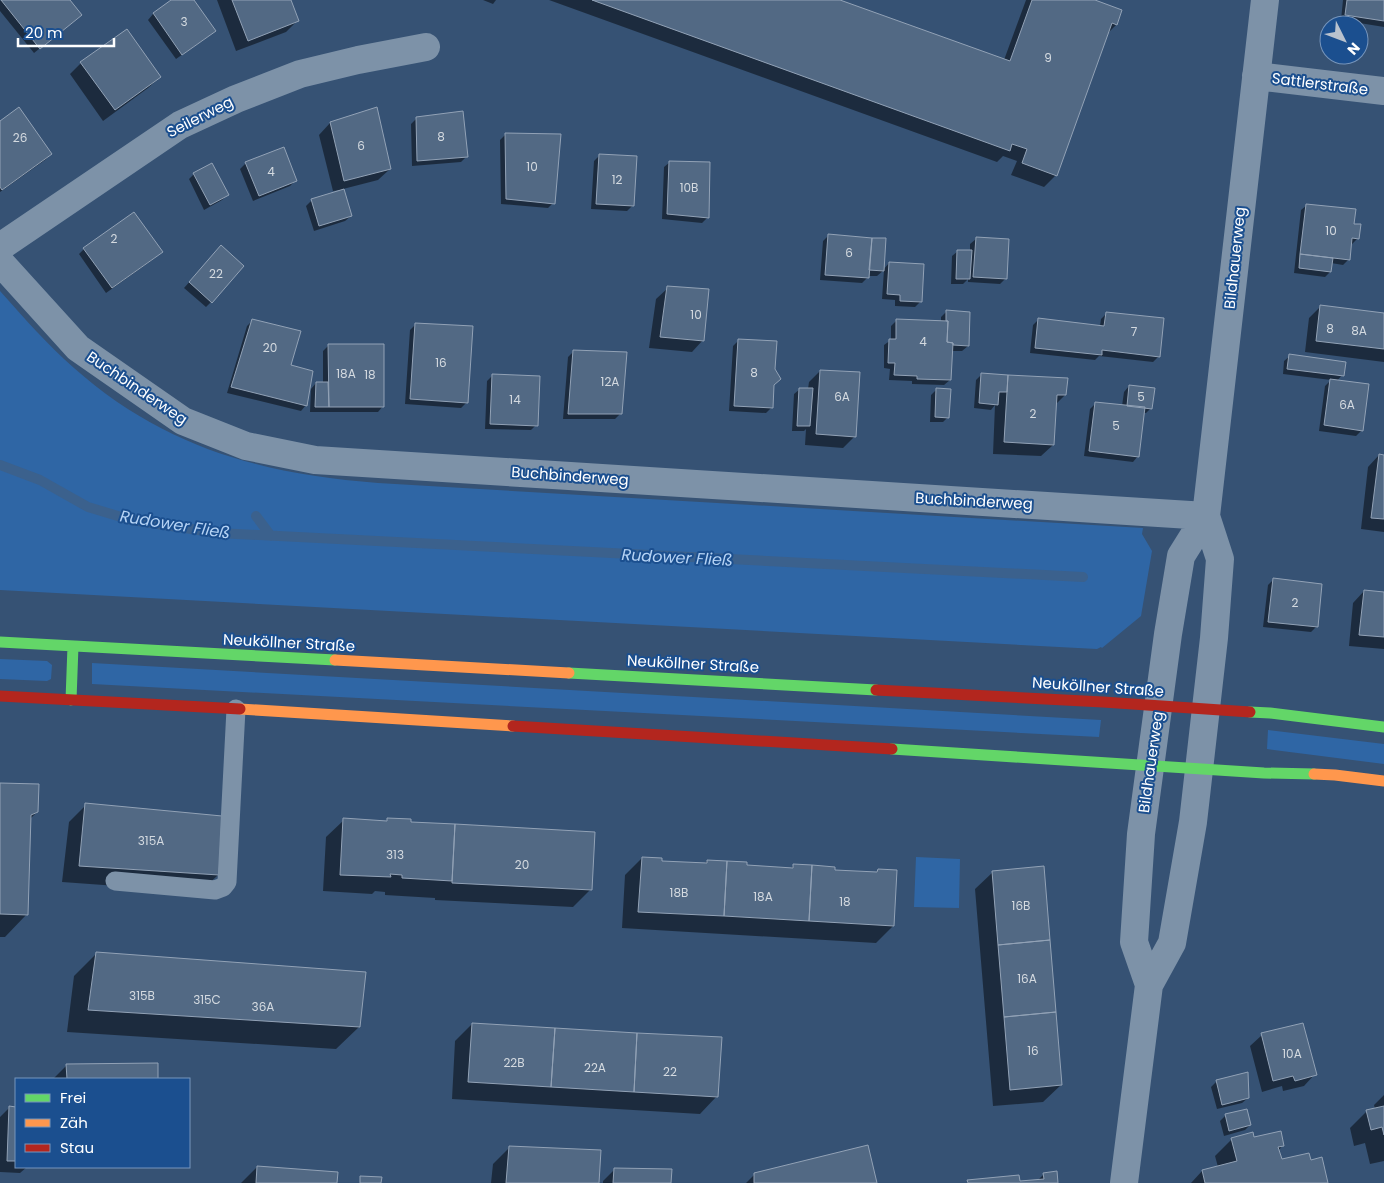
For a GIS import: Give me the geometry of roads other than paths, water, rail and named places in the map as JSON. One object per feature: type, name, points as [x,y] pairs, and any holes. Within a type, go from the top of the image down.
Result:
[{"type":"main road","name":"Neuköllner Straße","points":[[0,642],[872,688],[1270,713],[1384,727]]},
{"type":"main road","points":[[71,700],[73,646]]},
{"type":"main road","points":[[0,696],[1264,773],[1336,775],[1384,781]]},
{"type":"street","name":"Bildhauerweg","points":[[1124,1183],[1148,985],[1172,943],[1191,838],[1214,638],[1220,559],[1206,516],[1265,0]]},
{"type":"street","name":"Seilerweg","points":[[0,247],[180,125],[236,99],[300,74],[358,60],[426,47]]},
{"type":"street","name":"Sattlerstraße","points":[[1256,76],[1384,91]]},
{"type":"street","name":"Buchbinderweg","points":[[0,262],[78,348],[183,421],[246,446],[315,460],[1206,516]]},
{"type":"street","name":"Bildhauerweg","points":[[1148,985],[1134,942],[1141,834],[1168,634],[1181,556],[1206,516]]},
{"type":"lane","points":[[115,882],[215,890],[227,882],[236,709]]},
{"type":"waterway","name":"Rudower Fließ","points":[[0,465],[40,480],[88,507],[131,520],[218,533],[1083,577]]},
{"type":"waterway","name":"Rudower Fließ","points":[[256,516],[271,536]]}]
